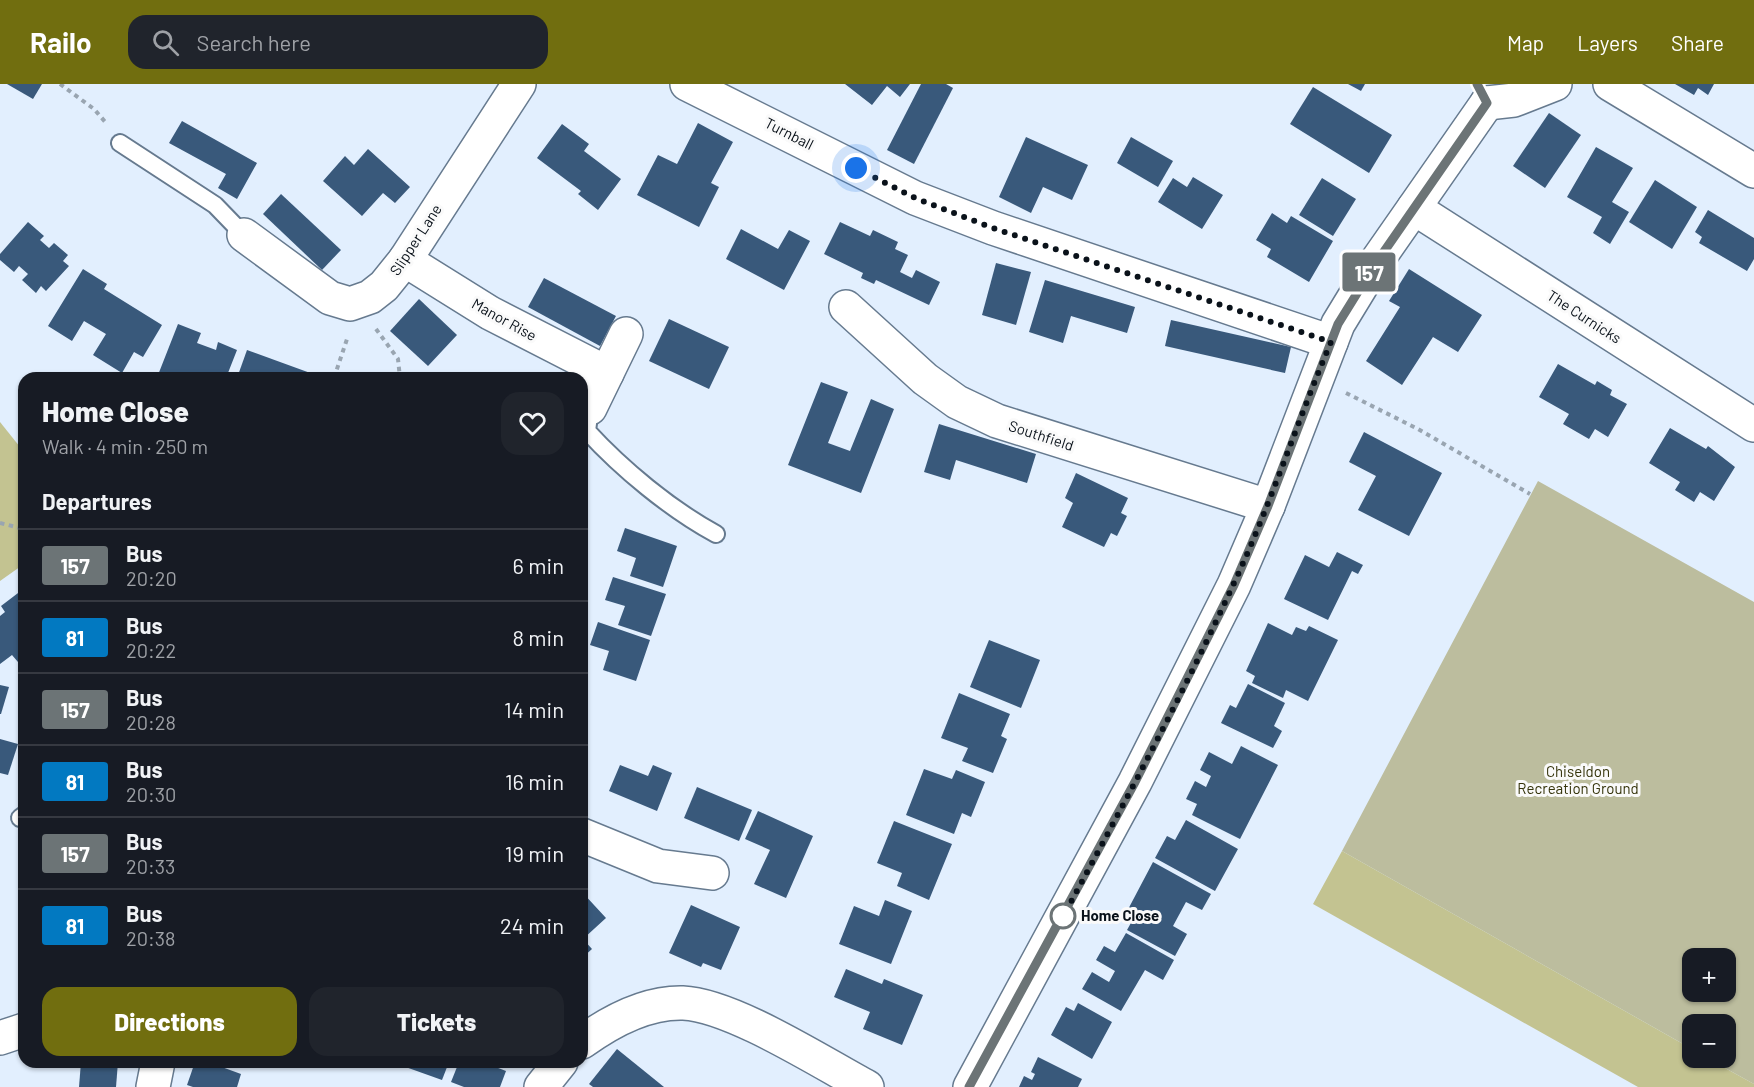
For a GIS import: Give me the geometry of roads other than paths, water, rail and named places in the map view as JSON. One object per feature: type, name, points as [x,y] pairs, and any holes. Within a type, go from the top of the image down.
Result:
[{"type":"street","name":"Slipper Lane","points":[[244,235],[330,298],[350,304],[361,301],[384,286],[405,260],[519,84]]},
{"type":"street","name":"Turnball","points":[[687,84],[936,206],[1331,342]]},
{"type":"street","points":[[970,1087],[1171,712],[1268,506],[1316,378],[1354,296],[1414,208],[1482,93],[1514,100],[1555,84]]},
{"type":"street","points":[[1611,84],[1754,171]]},
{"type":"street","name":"The Curnicks","points":[[1414,208],[1754,425]]},
{"type":"street","name":"Manor Rise","points":[[405,260],[490,313],[607,373]]},
{"type":"street","name":"Southfield","points":[[846,307],[925,379],[957,402],[997,421],[1268,506]]},
{"type":"street","points":[[590,408],[626,334]]},
{"type":"street","points":[[588,837],[658,866],[712,873]]},
{"type":"street","points":[[588,1038],[613,1021],[630,1014],[663,1005],[702,1005],[751,1025],[867,1087]]},
{"type":"street","points":[[0,1038],[18,1032]]},
{"type":"street","points":[[153,1087],[157,1068]]},
{"type":"street","points":[[541,1087],[556,1068]]},
{"type":"lane","points":[[120,143],[215,205],[244,235]]},
{"type":"lane","points":[[588,423],[590,408]]},
{"type":"lane","points":[[588,431],[603,448],[675,509],[716,534]]},
{"type":"place","name":"Home Close","points":[[1063,916]]},
{"type":"park label","name":"Chiseldon Recreation Ground","points":[[1578,780]]}]
